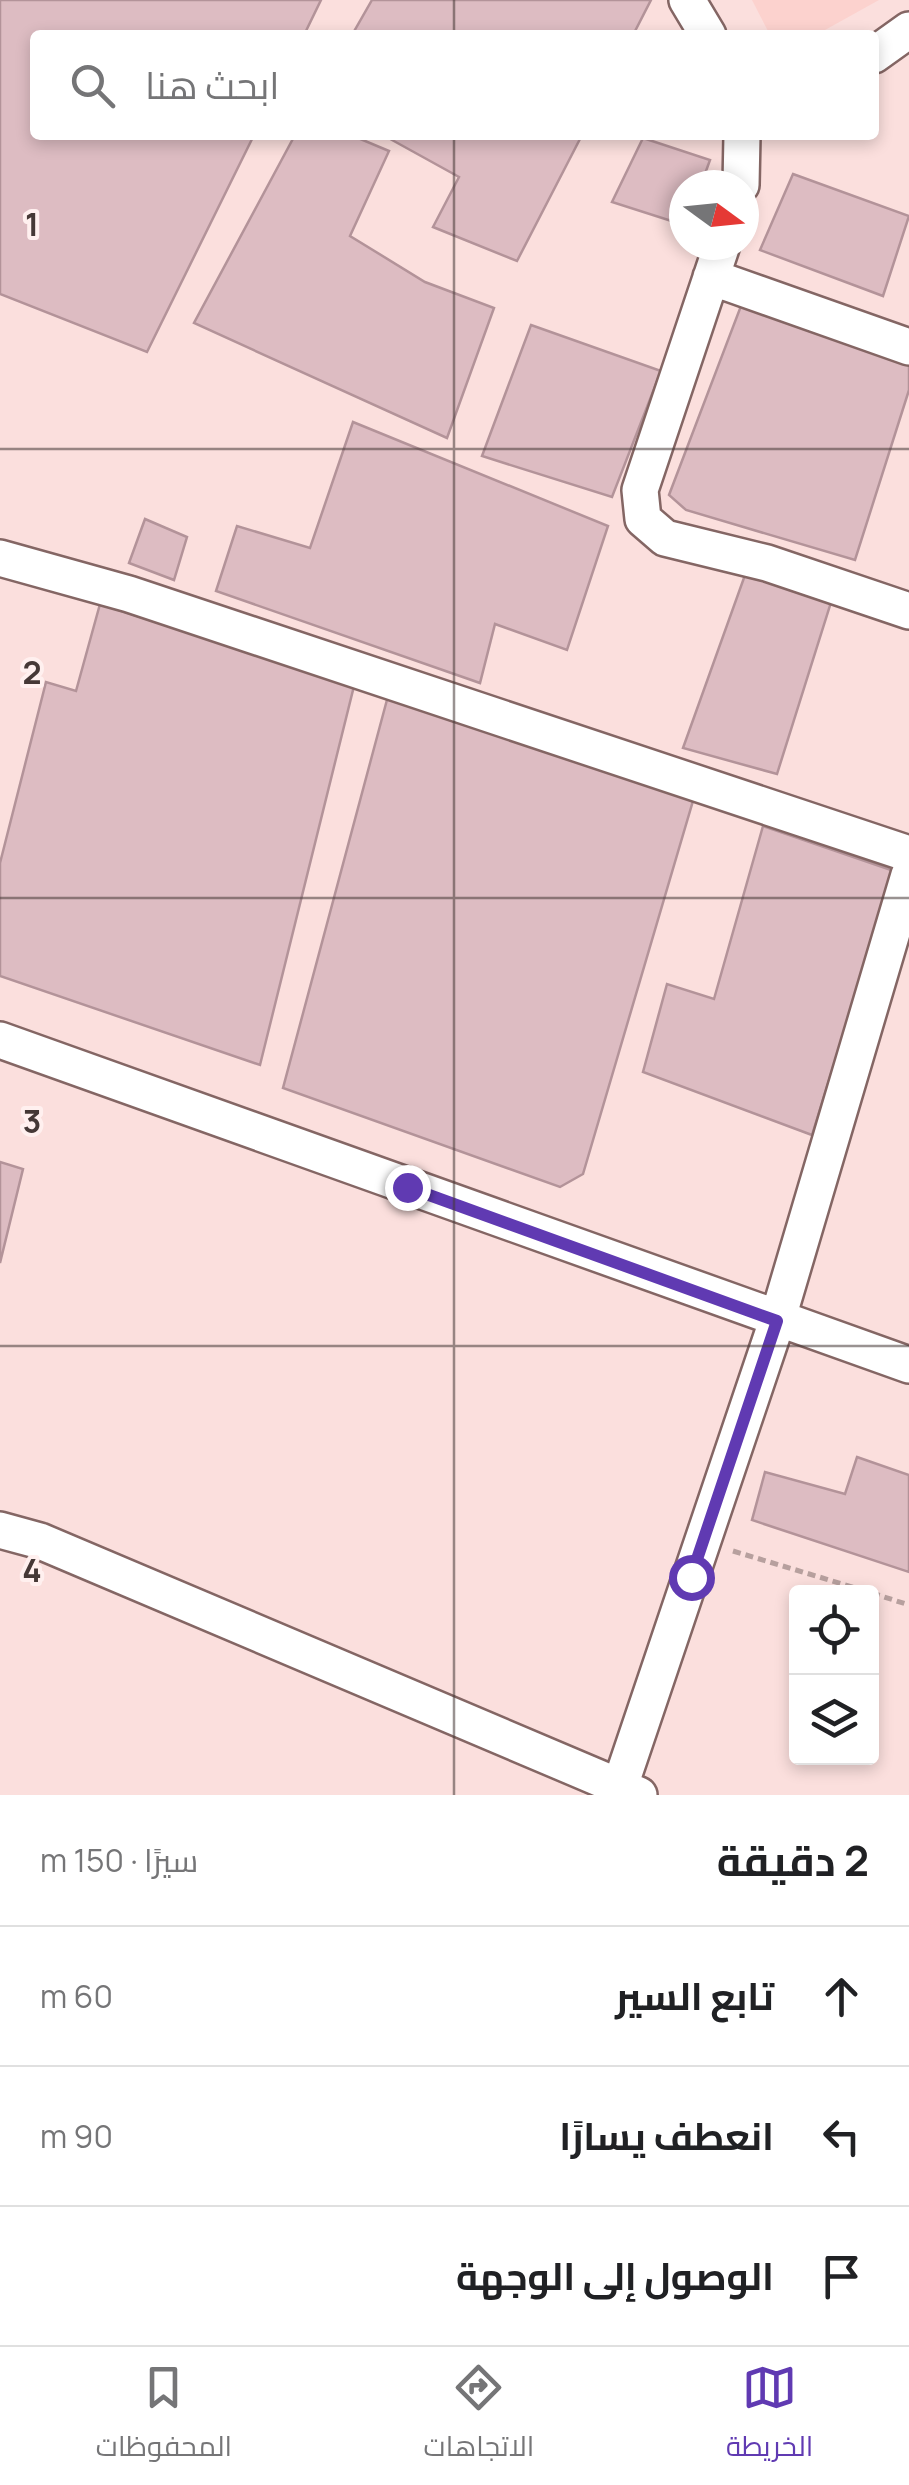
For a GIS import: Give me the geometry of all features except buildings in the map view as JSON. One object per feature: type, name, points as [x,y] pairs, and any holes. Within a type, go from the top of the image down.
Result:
[{"type":"street","points":[[687,0],[705,30]]},
{"type":"street","points":[[879,51],[909,30]]},
{"type":"street","points":[[741,170],[742,140]]},
{"type":"street","points":[[909,347],[717,261],[640,490],[643,519],[664,538],[768,563],[909,611]]},
{"type":"street","points":[[0,558],[147,600],[909,854]]},
{"type":"street","points":[[0,1530],[40,1540],[630,1790],[702,1542],[777,1321],[909,876]]},
{"type":"street","points":[[0,1040],[777,1321],[909,1364]]},
{"type":"path","points":[[702,1542],[844,1585]]},
{"type":"path","points":[[879,1596],[909,1605]]},
{"type":"shaded area","points":[[752,0],[879,0],[825,30],[767,30]]},
{"type":"route","points":[[407,1187],[777,1321],[691,1577]]}]
